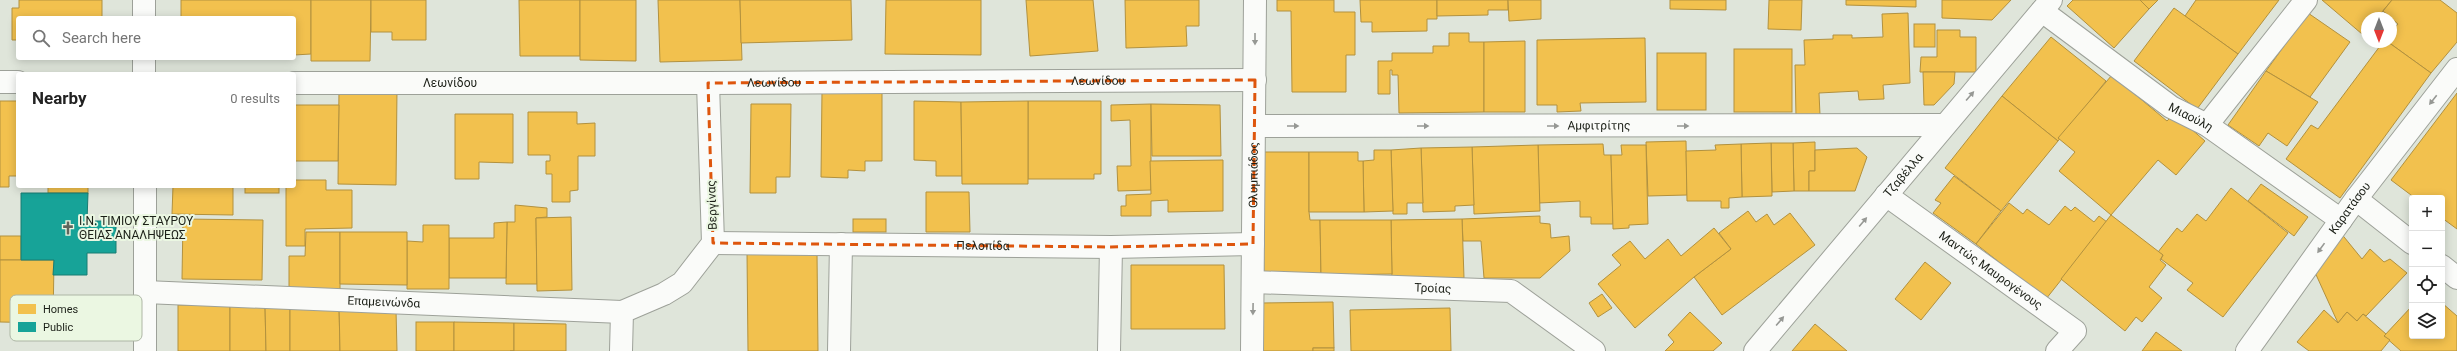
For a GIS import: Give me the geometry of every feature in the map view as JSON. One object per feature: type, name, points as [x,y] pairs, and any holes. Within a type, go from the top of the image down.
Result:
[{"type":"street","points":[[144,0],[144,16]]},
{"type":"street","name":"Ολυμπιάδος","points":[[1252,351],[1255,0]]},
{"type":"street","points":[[2207,125],[2306,0]]},
{"type":"street","name":"Μιαούλη","points":[[2047,6],[2171,107],[2207,125],[2341,220]]},
{"type":"street","name":"Τζαβέλλα","points":[[1755,351],[1944,125],[2047,6]]},
{"type":"street","points":[[144,60],[144,72]]},
{"type":"street","name":"Καρατάσου","points":[[2247,351],[2356,199],[2457,69]]},
{"type":"street","name":"Λεωνίδου","points":[[296,83],[708,83],[1255,80]]},
{"type":"street","points":[[0,82],[16,82]]},
{"type":"street","name":"Βεργίνας","points":[[622,312],[664,294],[682,282],[713,243],[708,83]]},
{"type":"street","name":"Αμφιτρίτης","points":[[1254,126],[1944,125]]},
{"type":"street","points":[[145,188],[145,351]]},
{"type":"street","name":"Μαντώς Μαυρογένους","points":[[1886,195],[2074,330],[2057,351]]},
{"type":"street","points":[[2356,199],[2409,241]]},
{"type":"street","name":"Πελοπίδα","points":[[713,243],[1111,247],[1253,244]]},
{"type":"street","points":[[839,351],[841,244]]},
{"type":"street","points":[[1109,351],[1111,247]]},
{"type":"street","points":[[2443,267],[2457,278]]},
{"type":"street","name":"Τροίας","points":[[1253,282],[1511,290],[1594,351]]},
{"type":"street","name":"Επαμεινώνδα","points":[[145,292],[622,312]]},
{"type":"street","points":[[621,351],[622,312]]},
{"type":"highlighted area","points":[[1255,80],[1253,244],[1111,247],[713,243],[708,83]]},
{"type":"building: Homes","points":[[19,0],[102,0],[102,16],[16,16],[16,40],[12,40],[12,8],[19,8]]},
{"type":"building: Homes","points":[[181,0],[311,0],[311,54],[296,55],[296,16],[181,16]]},
{"type":"building: Homes","points":[[311,0],[371,0],[370,61],[311,61]]},
{"type":"building: Homes","points":[[371,0],[426,0],[426,40],[392,40],[392,32],[371,32]]},
{"type":"building: Homes","points":[[519,0],[580,0],[580,56],[520,56]]},
{"type":"building: Homes","points":[[580,0],[636,0],[636,61],[580,60]]},
{"type":"building: Homes","points":[[658,0],[740,0],[742,60],[660,62]]},
{"type":"building: Homes","points":[[740,0],[851,0],[852,40],[741,43]]},
{"type":"building: Homes","points":[[886,0],[981,0],[981,55],[885,54]]},
{"type":"building: Homes","points":[[1026,0],[1093,0],[1098,51],[1030,56]]},
{"type":"building: Homes","points":[[1125,0],[1199,0],[1199,26],[1186,26],[1187,46],[1126,48]]},
{"type":"building: Homes","points":[[1277,0],[1334,0],[1334,12],[1355,12],[1355,55],[1346,55],[1346,92],[1292,92],[1291,11],[1277,11]]},
{"type":"building: Homes","points":[[1360,0],[1437,0],[1437,19],[1427,19],[1427,31],[1372,32],[1372,22],[1361,22]]},
{"type":"building: Homes","points":[[1437,0],[1508,0],[1508,10],[1488,10],[1488,15],[1437,16]]},
{"type":"building: Homes","points":[[1508,0],[1541,0],[1541,19],[1509,21]]},
{"type":"building: Homes","points":[[1670,0],[1726,0],[1726,10],[1670,9]]},
{"type":"building: Homes","points":[[1769,0],[1802,0],[1801,30],[1768,29]]},
{"type":"building: Homes","points":[[1846,0],[1916,0],[1916,7],[1846,5]]},
{"type":"building: Homes","points":[[1942,0],[2011,0],[1992,20],[1942,18]]},
{"type":"building: Homes","points":[[2073,0],[2140,0],[2149,9],[2114,48],[2067,6]]},
{"type":"building: Homes","points":[[2140,0],[2158,0],[2149,9]]},
{"type":"building: Homes","points":[[2196,0],[2279,0],[2238,54],[2185,16]]},
{"type":"building: Homes","points":[[2322,0],[2392,0],[2382,12],[2361,12],[2361,33]]},
{"type":"building: Homes","points":[[2392,0],[2440,0],[2457,13],[2457,42],[2431,73],[2396,48],[2398,24],[2397,12],[2383,11]]},
{"type":"building: Homes","points":[[2174,8],[2238,54],[2197,109],[2134,61]]},
{"type":"building: Homes","points":[[1908,13],[1910,83],[1883,85],[1884,99],[1859,100],[1858,91],[1819,93],[1820,115],[1796,117],[1795,65],[1805,65],[1804,40],[1833,39],[1833,35],[1852,35],[1852,38],[1883,37],[1882,14]]},
{"type":"building: Homes","points":[[2308,13],[2350,42],[2310,97],[2266,71]]},
{"type":"building: Homes","points":[[1914,24],[1935,24],[1935,47],[1914,47]]},
{"type":"building: Homes","points":[[1937,30],[1960,30],[1960,37],[1976,37],[1976,72],[1920,72],[1921,57],[1937,57]]},
{"type":"building: Homes","points":[[1449,33],[1469,33],[1469,42],[1484,42],[1484,112],[1399,113],[1398,75],[1392,75],[1392,70],[1390,70],[1390,94],[1378,94],[1378,61],[1392,61],[1392,53],[1433,53],[1433,46],[1449,46]]},
{"type":"building: Homes","points":[[2051,37],[2106,81],[2058,141],[2002,96]]},
{"type":"building: Homes","points":[[1645,38],[1646,102],[1580,103],[1581,111],[1557,112],[1557,105],[1537,105],[1537,40]]},
{"type":"building: Homes","points":[[1525,41],[1525,112],[1484,112],[1484,42]]},
{"type":"building: Homes","points":[[2379,48],[2396,48],[2431,73],[2340,198],[2286,159],[2311,125],[2318,129]]},
{"type":"building: Homes","points":[[1734,49],[1792,49],[1792,112],[1734,112]]},
{"type":"building: Homes","points":[[1657,53],[1706,53],[1706,110],[1657,110]]},
{"type":"building: Homes","points":[[2266,71],[2318,102],[2287,146],[2268,133],[2259,146],[2228,125]]},
{"type":"building: Homes","points":[[1923,72],[1955,72],[1954,84],[1934,105],[1924,105]]},
{"type":"building: Homes","points":[[2112,75],[2167,121],[2174,114],[2205,141],[2176,175],[2158,160],[2111,215],[2059,171],[2075,152],[2058,138]]},
{"type":"building: Homes","points":[[339,89],[397,89],[396,185],[338,184]]},
{"type":"building: Homes","points":[[822,91],[882,92],[882,161],[865,161],[865,171],[848,170],[848,178],[821,177]]},
{"type":"building: Homes","points":[[2457,93],[2457,229],[2445,220],[2445,195],[2411,195],[2391,180]]},
{"type":"building: Homes","points":[[2002,96],[2058,141],[2001,211],[1945,168]]},
{"type":"building: Homes","points":[[0,101],[16,101],[16,176],[9,176],[9,187],[0,187]]},
{"type":"building: Homes","points":[[914,101],[961,102],[962,176],[936,176],[936,161],[914,160]]},
{"type":"building: Homes","points":[[1028,101],[1101,101],[1101,174],[1094,174],[1094,179],[1028,179]]},
{"type":"building: Homes","points":[[1028,101],[1028,184],[962,184],[961,102]]},
{"type":"building: Homes","points":[[751,104],[791,104],[790,177],[776,177],[776,193],[750,193]]},
{"type":"building: Homes","points":[[1151,104],[1151,190],[1118,191],[1117,166],[1131,166],[1130,120],[1111,121],[1111,105]]},
{"type":"building: Homes","points":[[1151,104],[1220,105],[1221,156],[1152,156]]},
{"type":"building: Homes","points":[[296,105],[339,105],[338,161],[296,161]]},
{"type":"building: Homes","points":[[528,112],[577,112],[577,124],[595,123],[595,156],[578,156],[578,190],[570,191],[570,202],[552,202],[552,174],[546,174],[546,161],[550,161],[550,155],[528,155]]},
{"type":"building: Homes","points":[[455,114],[513,114],[513,163],[479,162],[479,179],[455,179]]},
{"type":"building: Homes","points":[[1686,141],[1687,195],[1648,196],[1646,142]]},
{"type":"building: Homes","points":[[1815,142],[1815,171],[1809,171],[1809,191],[1794,191],[1793,143]]},
{"type":"building: Homes","points":[[1771,143],[1793,143],[1794,191],[1772,192]]},
{"type":"building: Homes","points":[[1771,143],[1772,196],[1742,197],[1741,144]]},
{"type":"building: Homes","points":[[1603,144],[1604,155],[1611,155],[1613,224],[1591,224],[1591,217],[1580,217],[1580,201],[1539,203],[1538,145]]},
{"type":"building: Homes","points":[[1741,144],[1742,197],[1729,198],[1729,208],[1721,208],[1721,201],[1687,201],[1686,151],[1716,150],[1715,145]]},
{"type":"building: Homes","points":[[1538,145],[1540,211],[1474,214],[1472,147]]},
{"type":"building: Homes","points":[[1621,145],[1646,145],[1648,224],[1629,225],[1629,228],[1613,229],[1611,155],[1622,155]]},
{"type":"building: Homes","points":[[1472,147],[1474,205],[1455,206],[1455,211],[1423,212],[1421,148]]},
{"type":"building: Homes","points":[[1421,148],[1423,203],[1407,203],[1407,214],[1393,214],[1391,150]]},
{"type":"building: Homes","points":[[1857,148],[1867,157],[1855,191],[1809,191],[1809,171],[1815,171],[1815,150]]},
{"type":"building: Homes","points":[[1374,150],[1391,150],[1393,211],[1364,212],[1363,161],[1374,160]]},
{"type":"building: Homes","points":[[1261,152],[1309,152],[1309,212],[1310,220],[1320,220],[1321,275],[1264,276]]},
{"type":"building: Homes","points":[[1309,152],[1358,152],[1358,161],[1363,161],[1364,212],[1309,212]]},
{"type":"building: Homes","points":[[1223,160],[1223,211],[1168,212],[1168,200],[1151,201],[1151,216],[1121,216],[1121,206],[1126,206],[1126,195],[1151,194],[1150,161]]},
{"type":"building: Homes","points":[[1954,176],[2001,211],[1976,244],[1933,213],[1941,203],[1935,200]]},
{"type":"building: Homes","points":[[296,180],[326,180],[326,190],[352,190],[352,228],[305,229],[305,246],[286,246],[286,188],[296,188]]},
{"type":"building: Homes","points":[[2261,184],[2308,217],[2294,236],[2248,201]]},
{"type":"building: Homes","points":[[48,188],[88,188],[88,193],[48,193]]},
{"type":"building: Homes","points":[[173,188],[233,188],[233,215],[172,214]]},
{"type":"building: Homes","points":[[245,188],[279,188],[279,193],[245,193]]},
{"type":"building: Homes","points":[[2231,188],[2288,233],[2223,317],[2187,290],[2193,283],[2161,259],[2163,255],[2158,252],[2177,228],[2182,232],[2197,214],[2206,221]]},
{"type":"building: Homes","points":[[926,192],[969,192],[970,232],[926,232]]},
{"type":"building: Homes","points":[[2009,203],[2023,214],[2027,209],[2049,225],[2065,206],[2071,211],[2075,207],[2094,222],[2099,216],[2107,222],[2046,299],[1976,244]]},
{"type":"building: Homes","points":[[515,205],[547,208],[547,217],[536,218],[537,284],[506,284],[507,222],[515,222]]},
{"type":"building: Homes","points":[[1748,211],[1756,222],[1767,214],[1774,225],[1790,213],[1815,245],[1722,315],[1694,277],[1731,249],[1719,233]]},
{"type":"building: Homes","points":[[2111,215],[2163,255],[2160,260],[2166,265],[2149,287],[2162,298],[2142,322],[2136,317],[2125,331],[2061,279]]},
{"type":"building: Homes","points":[[1540,216],[1540,223],[1550,224],[1551,238],[1569,236],[1570,251],[1540,278],[1484,278],[1481,241],[1463,241],[1462,219]]},
{"type":"building: Homes","points":[[571,217],[572,290],[537,291],[536,218]]},
{"type":"building: Homes","points":[[183,219],[263,220],[262,280],[182,279]]},
{"type":"building: Homes","points":[[853,219],[886,219],[886,232],[853,232]]},
{"type":"building: Homes","points":[[1462,219],[1464,278],[1392,279],[1391,220]]},
{"type":"building: Homes","points":[[1320,220],[1391,220],[1392,274],[1321,275]]},
{"type":"building: Homes","points":[[507,222],[506,278],[449,278],[449,238],[494,238],[494,223]]},
{"type":"building: Homes","points":[[423,225],[449,225],[449,289],[407,289],[407,241],[423,242]]},
{"type":"building: Homes","points":[[1714,228],[1731,249],[1694,277],[1635,328],[1598,284],[1621,265],[1612,255],[1630,241],[1645,259],[1668,239],[1681,256]]},
{"type":"building: Homes","points":[[306,232],[340,232],[340,294],[289,293],[289,256],[305,256]]},
{"type":"building: Homes","points":[[340,232],[407,232],[407,285],[340,284]]},
{"type":"building: Homes","points":[[2340,232],[2362,259],[2370,249],[2384,262],[2390,259],[2407,273],[2366,316],[2363,314],[2357,321],[2347,312],[2338,323],[2313,268],[2331,254],[2328,243]]},
{"type":"building: Homes","points":[[0,236],[21,236],[21,260],[0,260]]},
{"type":"building: Homes","points":[[817,252],[818,351],[748,351],[747,253]]},
{"type":"building: Homes","points":[[0,260],[54,260],[53,295],[10,295],[10,322],[0,322]]},
{"type":"building: Homes","points":[[1925,262],[1951,283],[1921,320],[1895,299]]},
{"type":"building: Homes","points":[[1131,265],[1224,265],[1225,329],[1131,329]]},
{"type":"building: Homes","points":[[1602,294],[1612,308],[1598,317],[1589,303]]},
{"type":"building: Homes","points":[[1333,302],[1334,348],[1313,348],[1313,351],[1262,351],[1262,303]]},
{"type":"building: Homes","points":[[178,305],[230,305],[230,351],[178,351]]},
{"type":"building: Homes","points":[[230,305],[265,305],[266,351],[230,351]]},
{"type":"building: Homes","points":[[265,305],[290,305],[290,351],[266,351]]},
{"type":"building: Homes","points":[[290,305],[339,305],[340,351],[290,351]]},
{"type":"building: Homes","points":[[339,305],[396,310],[397,351],[340,351]]},
{"type":"building: Homes","points":[[2445,306],[2457,316],[2457,351],[2401,351],[2384,336],[2409,309],[2409,339],[2445,339]]},
{"type":"building: Homes","points":[[1450,308],[1451,351],[1351,351],[1350,310]]},
{"type":"building: Homes","points":[[2324,310],[2338,323],[2347,312],[2357,321],[2363,314],[2386,334],[2384,336],[2390,340],[2381,351],[2309,351],[2297,342]]},
{"type":"building: Homes","points":[[1690,312],[1722,343],[1713,351],[1665,351],[1674,342],[1668,335]]},
{"type":"building: Homes","points":[[416,322],[454,322],[454,351],[416,351]]},
{"type":"building: Homes","points":[[454,322],[514,323],[514,351],[454,351]]},
{"type":"building: Homes","points":[[514,323],[566,324],[566,351],[514,351]]},
{"type":"building: Homes","points":[[1815,324],[1847,351],[1792,351]]},
{"type":"building: Homes","points":[[2156,332],[2182,351],[2142,351]]},
{"type":"building: Homes","points":[[1313,348],[1334,348],[1334,351],[1313,351]]},
{"type":"building: Public","name":"Ι.Ν. ΤΙΜΙΟΥ ΣΤΑΥΡΟΥ ΘΕΙΑΣ ΑΝΑΛΗΨΕΩΣ","points":[[21,193],[88,193],[87,221],[116,221],[116,253],[87,253],[87,275],[53,275],[54,260],[21,260]]},
{"type":"place","name":"Ι.Ν. ΤΙΜΙΟΥ ΣΤΑΥΡΟΥ ΘΕΙΑΣ ΑΝΑΛΗΨΕΩΣ","points":[[68,228]]}]
